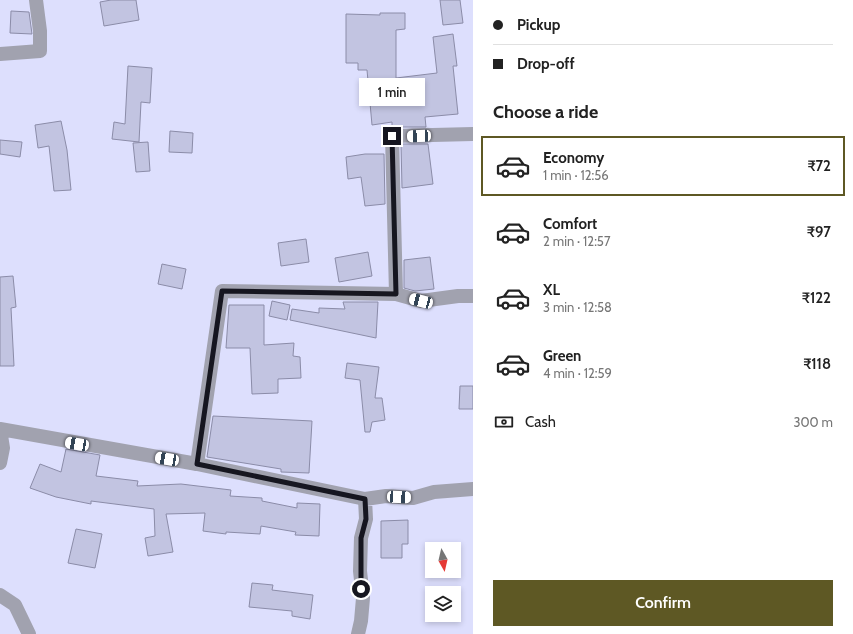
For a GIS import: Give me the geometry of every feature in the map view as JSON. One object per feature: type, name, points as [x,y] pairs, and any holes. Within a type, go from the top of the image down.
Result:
[{"type":"street","points":[[0,54],[40,51],[40,31],[36,0]]},
{"type":"street","points":[[396,294],[392,136],[473,134]]},
{"type":"street","points":[[197,464],[222,291],[396,294],[421,301],[458,296],[473,296]]},
{"type":"street","points":[[0,463],[3,448],[0,429],[197,464],[365,499],[386,496],[412,498],[434,492],[473,490]]},
{"type":"street","points":[[358,634],[363,598],[361,538],[366,519],[365,499]]},
{"type":"street","points":[[0,595],[15,605],[29,634]]},
{"type":"building","points":[[111,0],[136,0],[139,20],[104,26],[100,2]]},
{"type":"building","points":[[440,0],[460,0],[463,23],[443,25]]},
{"type":"building","points":[[11,11],[29,12],[32,34],[10,33]]},
{"type":"building","points":[[380,13],[405,13],[405,29],[396,30],[396,78],[437,73],[433,37],[453,34],[457,66],[453,66],[458,114],[425,117],[426,127],[392,127],[392,122],[372,125],[367,70],[358,70],[358,63],[346,63],[346,14],[380,15]]},
{"type":"building","points":[[128,66],[152,68],[150,103],[141,102],[139,142],[112,139],[114,122],[125,124]]},
{"type":"building","points":[[61,121],[67,150],[71,190],[54,191],[49,146],[38,148],[35,125]]},
{"type":"building","points":[[170,131],[193,133],[192,153],[169,152]]},
{"type":"building","points":[[0,140],[22,142],[20,157],[0,154]]},
{"type":"building","points":[[148,142],[150,171],[136,172],[133,143]]},
{"type":"building","points":[[401,144],[428,144],[433,184],[402,188]]},
{"type":"building","points":[[365,154],[384,154],[385,204],[365,206],[361,177],[348,179],[346,157]]},
{"type":"building","points":[[306,239],[309,262],[281,266],[278,243]]},
{"type":"building","points":[[368,252],[372,276],[339,282],[335,258]]},
{"type":"building","points":[[430,257],[434,289],[415,291],[404,288],[404,260]]},
{"type":"building","points":[[162,264],[186,269],[182,289],[158,284]]},
{"type":"building","points":[[13,276],[16,307],[11,308],[14,366],[0,366],[0,277]]},
{"type":"building","points":[[272,301],[290,305],[287,320],[269,316]]},
{"type":"building","points":[[343,302],[378,302],[376,338],[290,320],[292,309],[319,313],[319,308],[345,309]]},
{"type":"building","points":[[229,305],[264,305],[264,345],[294,343],[293,356],[300,357],[301,378],[278,379],[278,393],[252,394],[250,348],[226,348]]},
{"type":"building","points":[[347,363],[379,367],[375,398],[382,398],[385,420],[372,422],[370,432],[365,432],[360,380],[345,378]]},
{"type":"building","points":[[460,386],[473,386],[473,409],[459,409]]},
{"type":"building","points":[[213,416],[312,421],[309,473],[281,472],[281,469],[207,457]]},
{"type":"building","points":[[66,449],[100,455],[96,476],[138,481],[137,486],[181,484],[231,490],[230,496],[262,498],[262,501],[297,508],[297,503],[320,504],[319,536],[295,535],[296,532],[261,526],[260,534],[226,532],[226,534],[203,531],[205,513],[166,514],[173,552],[148,556],[145,538],[155,536],[154,509],[91,501],[91,504],[56,497],[30,488],[40,464],[61,472]]},
{"type":"building","points":[[408,520],[408,544],[402,544],[402,558],[381,558],[381,521]]},
{"type":"building","points":[[76,529],[102,534],[95,568],[68,563]]},
{"type":"building","points":[[252,583],[273,585],[272,590],[313,595],[310,619],[292,616],[292,611],[249,607]]},
{"type":"route","points":[[361,589],[361,538],[366,519],[365,499],[197,464],[222,291],[396,294],[392,136]]}]
